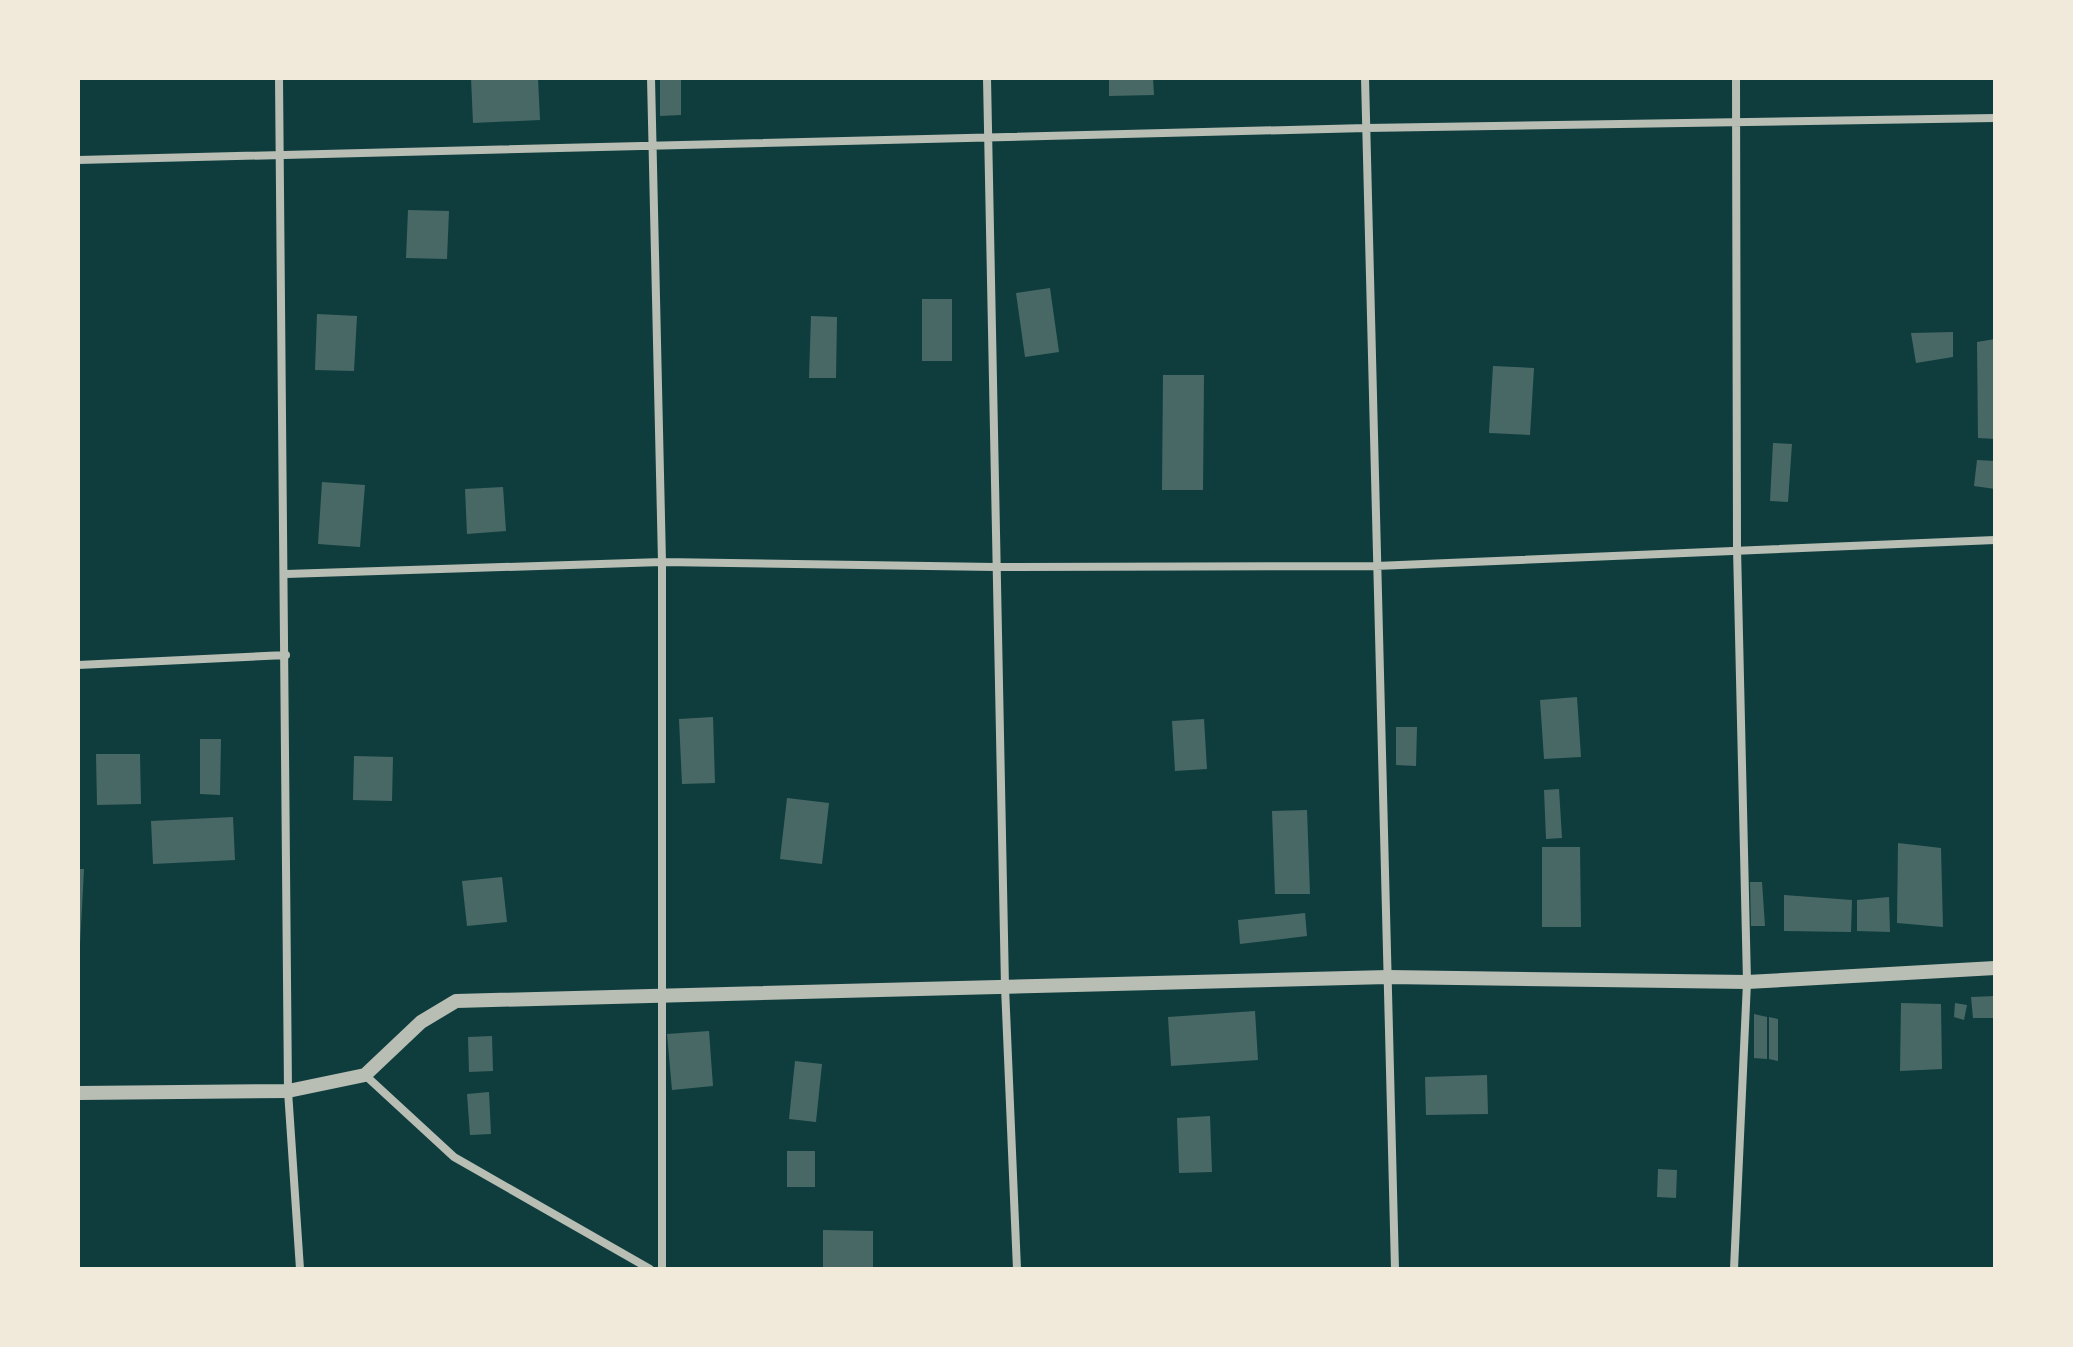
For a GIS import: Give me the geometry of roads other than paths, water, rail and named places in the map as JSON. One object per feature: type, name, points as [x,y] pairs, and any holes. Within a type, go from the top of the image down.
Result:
[{"type":"street","points":[[279,78],[286,574],[288,1091],[300,1269]]},
{"type":"street","points":[[651,78],[662,562],[662,1269]]},
{"type":"street","points":[[987,78],[1005,987],[1017,1269]]},
{"type":"street","points":[[1365,78],[1395,1269]]},
{"type":"street","points":[[1734,1269],[1747,982],[1737,548],[1736,78]]},
{"type":"street","points":[[78,160],[1366,128],[1995,118]]},
{"type":"street","points":[[286,574],[662,562],[995,567],[1376,566],[1737,548],[1995,540]]},
{"type":"street","points":[[78,665],[286,655]]},
{"type":"street","points":[[78,1093],[288,1091],[365,1075],[421,1022],[456,1001],[1388,977],[1747,982],[1995,968]]},
{"type":"street","points":[[365,1075],[454,1157],[650,1269]]}]
